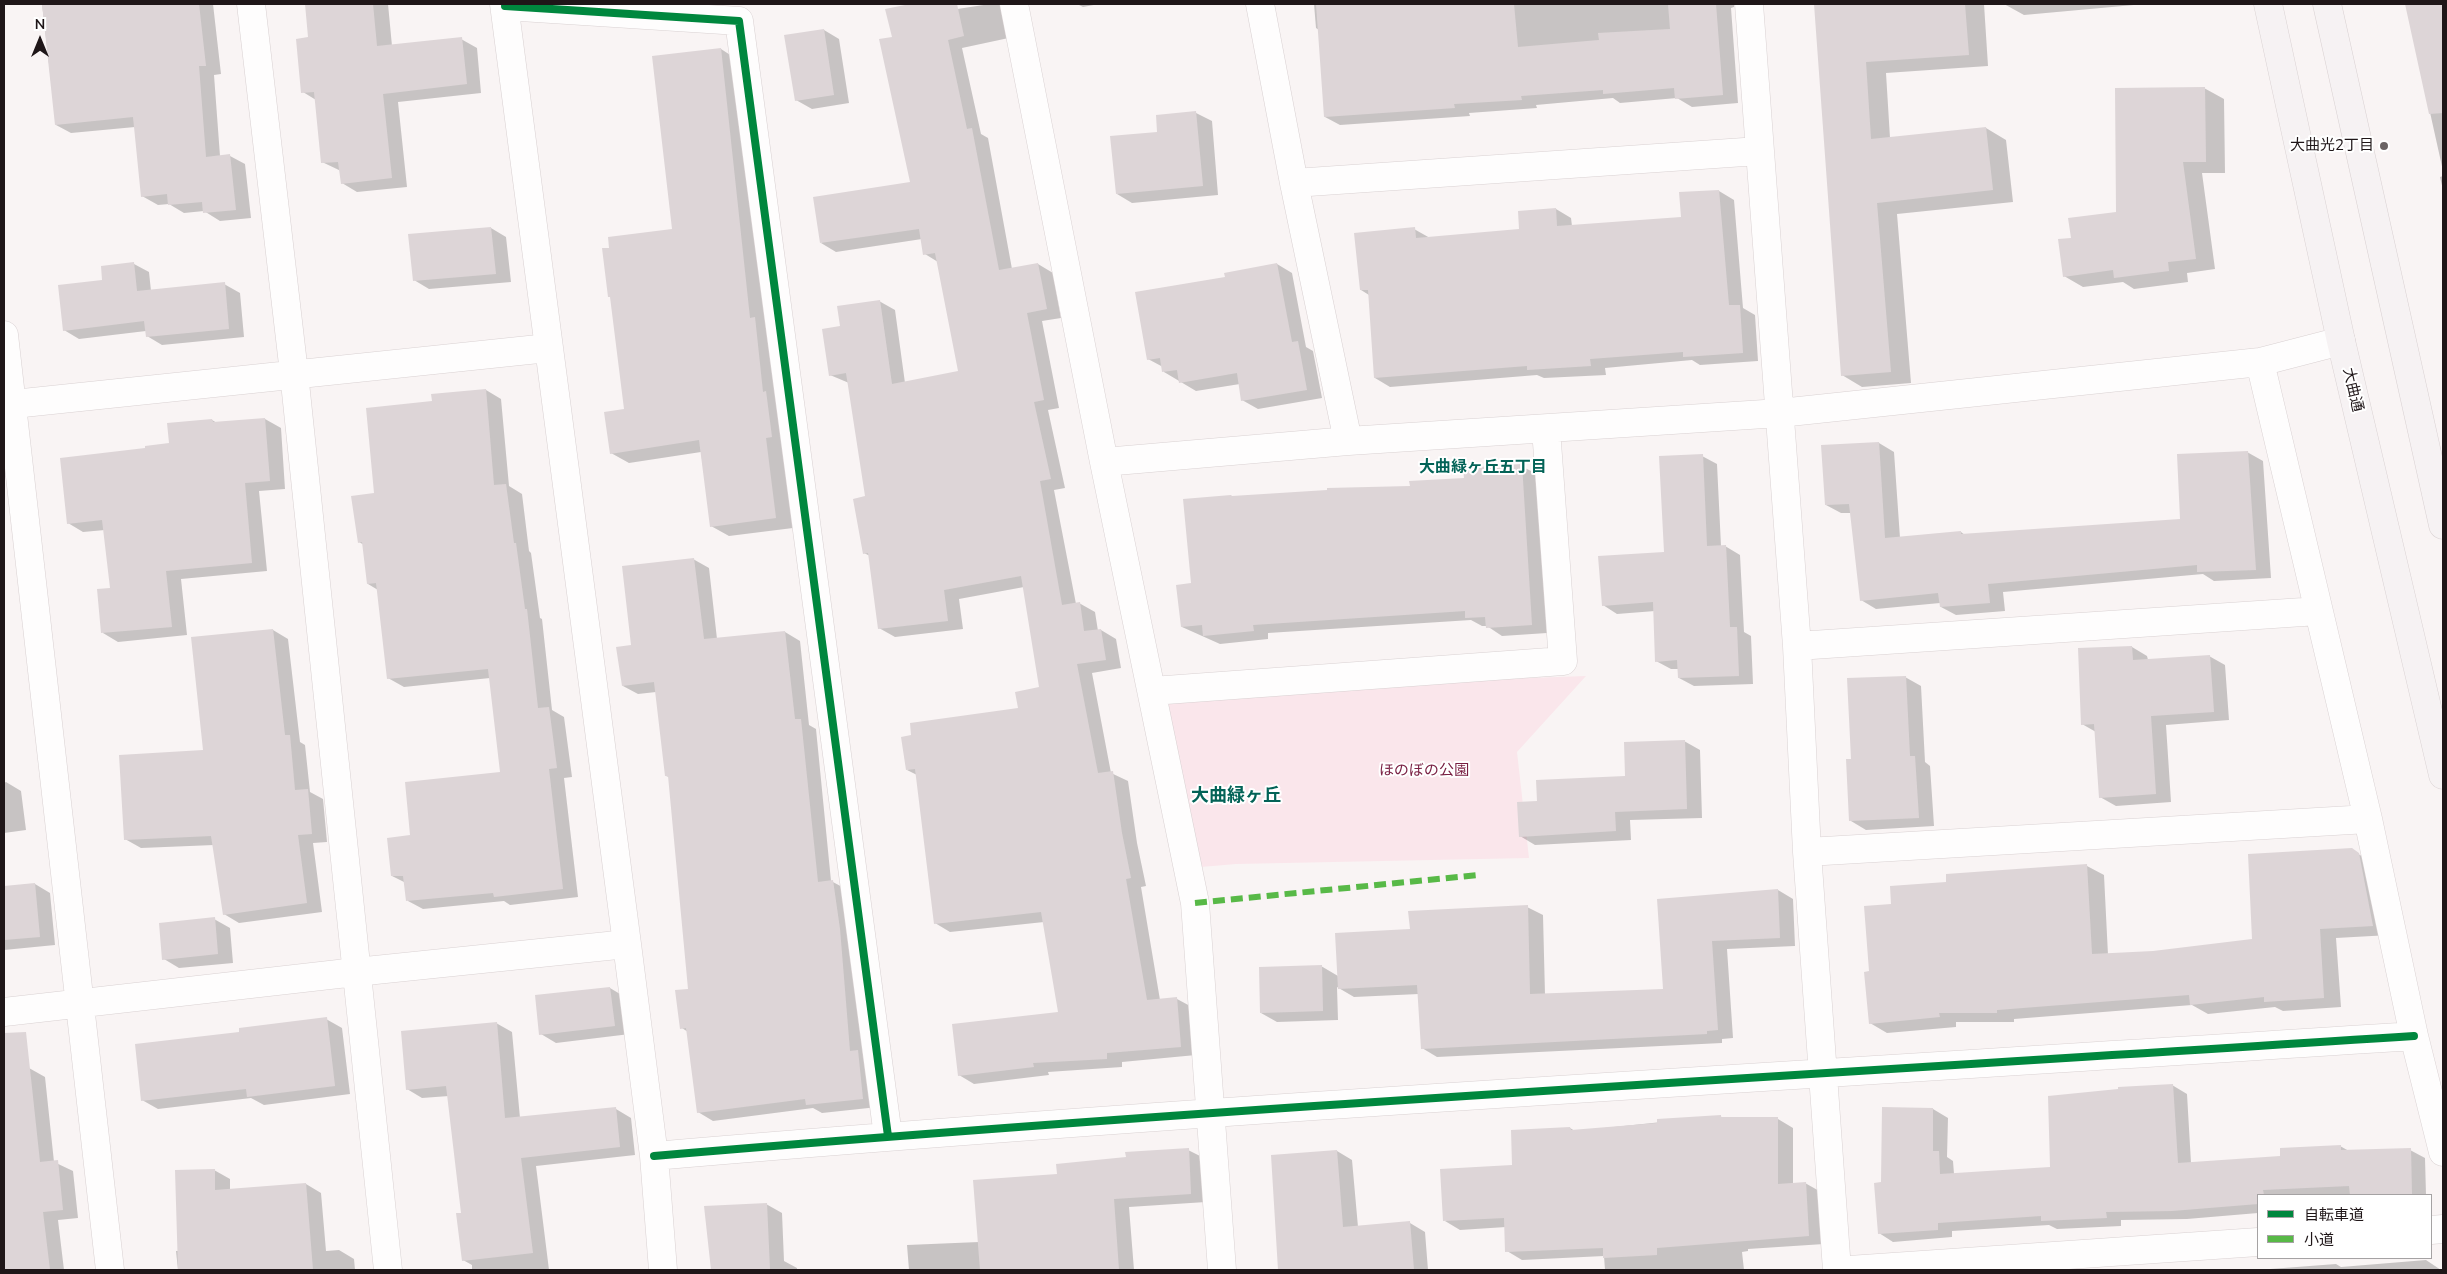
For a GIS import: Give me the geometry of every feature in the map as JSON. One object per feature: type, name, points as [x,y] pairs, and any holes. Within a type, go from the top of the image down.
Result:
[{"type":"street","points":[[251,4],[294,373],[388,1270]]},
{"type":"street","points":[[1014,4],[1104,462],[1195,903],[1212,1113],[1222,1270]]},
{"type":"street","points":[[1260,4],[1294,183],[1348,442]]},
{"type":"street","points":[[1749,4],[1797,646],[1806,852],[1836,1270]]},
{"type":"street","name":"大曲通","points":[[2268,4],[2341,342],[2443,775]]},
{"type":"street","points":[[2327,4],[2443,525]]},
{"type":"street","points":[[663,1270],[654,1156],[504,5],[739,21],[888,1136]]},
{"type":"street","points":[[1294,183],[1759,151]]},
{"type":"street","points":[[4,336],[8,404],[81,1004],[110,1270]]},
{"type":"street","points":[[1104,462],[1348,442],[1780,413],[2260,362],[2341,342]]},
{"type":"street","points":[[8,404],[548,348]]},
{"type":"street","points":[[2260,362],[2368,819],[2414,1036],[2443,1152]]},
{"type":"street","points":[[1152,691],[1563,661],[1546,429]]},
{"type":"street","points":[[1797,646],[2318,611]]},
{"type":"street","points":[[1806,852],[2368,819]]},
{"type":"street","points":[[4,1012],[356,972],[627,944]]},
{"type":"street","points":[[654,1156],[888,1136],[1212,1113],[2414,1036]]},
{"type":"street","points":[[1849,1270],[2257,1242]]},
{"type":"green space","name":"ほのぼの公園","points":[[1586,676],[1517,752],[1529,858],[1236,864],[1189,868],[1152,691]]},
{"type":"building","points":[[42,4],[199,4],[206,66],[199,66],[206,157],[230,154],[236,210],[203,213],[202,202],[168,205],[167,194],[141,197],[133,117],[55,125]]},
{"type":"building","points":[[305,4],[373,4],[377,46],[462,37],[467,84],[383,94],[392,178],[341,184],[338,162],[321,163],[314,92],[301,93],[296,39],[308,37]]},
{"type":"building","points":[[910,4],[957,4],[964,36],[948,40],[967,129],[972,128],[999,270],[1038,263],[1047,309],[1027,313],[1044,400],[1034,402],[1051,479],[1040,481],[1062,605],[1080,602],[1084,631],[1101,629],[1106,660],[1077,664],[1098,773],[1113,771],[1131,878],[1126,879],[1147,1000],[1177,997],[1181,1047],[1107,1053],[1107,1059],[1033,1063],[1034,1067],[958,1076],[952,1024],[1058,1012],[1041,912],[934,924],[915,769],[906,770],[901,737],[911,735],[910,723],[1018,708],[1015,692],[1039,687],[1021,576],[944,590],[948,621],[878,629],[868,553],[863,554],[853,499],[865,496],[846,373],[829,376],[822,329],[840,326],[837,306],[880,300],[892,384],[958,371],[935,253],[923,255],[919,229],[820,243],[813,197],[910,182],[879,39],[892,37],[885,9]]},
{"type":"building","points":[[1316,4],[1514,4],[1518,47],[1599,40],[1598,33],[1670,29],[1668,4],[1716,4],[1723,95],[1675,99],[1674,88],[1603,94],[1603,90],[1521,96],[1522,100],[1454,104],[1455,108],[1324,117]]},
{"type":"building","points":[[1814,4],[1965,4],[1969,55],[1866,62],[1871,139],[1986,127],[1993,190],[1877,203],[1891,372],[1841,376]]},
{"type":"building","points":[[2405,4],[2443,4],[2443,113],[2429,114]]},
{"type":"building","points":[[824,29],[834,95],[795,101],[784,35]]},
{"type":"building","points":[[721,48],[750,318],[755,317],[763,392],[766,391],[772,437],[766,438],[776,518],[710,527],[699,440],[610,454],[604,412],[624,409],[602,248],[609,248],[608,237],[672,229],[652,56]]},
{"type":"building","points":[[2205,87],[2206,162],[2183,162],[2196,259],[2168,262],[2169,271],[2114,278],[2113,270],[2063,277],[2058,239],[2071,238],[2068,218],[2116,212],[2115,88]]},
{"type":"building","points":[[1196,111],[1203,186],[1116,194],[1110,136],[1157,132],[1156,115]]},
{"type":"building","points":[[1719,190],[1729,305],[1740,305],[1743,353],[1683,357],[1683,352],[1590,359],[1591,366],[1527,370],[1527,366],[1374,378],[1368,290],[1360,290],[1354,233],[1415,227],[1416,238],[1519,229],[1518,211],[1556,208],[1557,226],[1681,217],[1679,192]]},
{"type":"building","points":[[491,227],[496,274],[413,281],[408,234]]},
{"type":"building","points":[[134,262],[137,291],[225,282],[229,329],[146,337],[144,321],[63,331],[58,285],[102,280],[101,266]]},
{"type":"building","points":[[1277,263],[1292,342],[1298,341],[1307,390],[1241,401],[1237,373],[1179,383],[1177,370],[1162,372],[1160,358],[1147,360],[1135,292],[1225,277],[1224,273]]},
{"type":"building","points":[[486,389],[494,485],[506,484],[525,609],[527,609],[538,708],[549,707],[557,768],[549,769],[563,889],[494,897],[493,893],[406,901],[403,876],[391,876],[387,838],[410,835],[405,782],[500,772],[488,669],[387,679],[376,583],[367,584],[362,542],[358,543],[351,496],[374,493],[366,408],[432,401],[431,394]]},
{"type":"building","points":[[265,418],[270,481],[245,483],[252,563],[166,571],[172,627],[101,633],[97,589],[110,588],[102,520],[67,524],[60,458],[145,448],[145,446],[169,443],[167,423],[212,419],[213,422]]},
{"type":"building","points":[[1879,442],[1885,538],[1961,531],[1961,534],[2180,519],[2177,454],[2248,451],[2256,570],[2197,572],[2197,565],[1988,584],[1990,603],[1940,607],[1938,593],[1860,601],[1849,504],[1825,505],[1821,445]]},
{"type":"building","points":[[1703,454],[1707,546],[1726,545],[1730,627],[1737,627],[1739,676],[1678,678],[1677,660],[1655,662],[1653,602],[1602,606],[1598,556],[1664,552],[1659,456]]},
{"type":"building","points":[[1522,464],[1532,625],[1486,628],[1485,617],[1465,618],[1465,611],[1253,625],[1254,631],[1203,636],[1202,625],[1181,627],[1176,585],[1191,583],[1183,499],[1327,490],[1327,488],[1410,486],[1409,481],[1464,478],[1463,468]]},
{"type":"building","points":[[694,558],[704,639],[785,631],[795,719],[801,719],[818,882],[833,880],[840,929],[850,1051],[858,1050],[863,1099],[806,1105],[805,1099],[697,1113],[686,1028],[680,1029],[675,990],[688,989],[668,776],[665,776],[654,682],[622,686],[616,647],[631,645],[622,566]]},
{"type":"building","points":[[273,629],[285,735],[290,735],[295,790],[308,789],[312,834],[298,835],[307,903],[223,915],[211,836],[124,840],[119,755],[203,750],[191,637]]},
{"type":"building","points":[[2132,646],[2133,660],[2210,655],[2214,712],[2151,716],[2156,794],[2099,798],[2094,724],[2081,725],[2078,648]]},
{"type":"building","points":[[1906,676],[1910,756],[1915,756],[1919,818],[1849,821],[1846,759],[1851,759],[1847,678]]},
{"type":"building","points":[[1685,740],[1687,809],[1615,812],[1616,831],[1519,837],[1517,802],[1537,801],[1536,780],[1625,776],[1624,742]]},
{"type":"building","points":[[2352,848],[2359,853],[2373,926],[2320,929],[2324,998],[2264,1002],[2264,997],[2190,1005],[2189,995],[1997,1010],[1997,1013],[1939,1013],[1940,1017],[1869,1024],[1864,972],[1869,971],[1864,906],[1891,904],[1890,886],[1946,882],[1946,874],[2087,864],[2092,954],[2153,951],[2252,939],[2248,854]]},
{"type":"building","points":[[35,883],[40,937],[4,940],[4,886]]},
{"type":"building","points":[[1778,889],[1780,938],[1712,941],[1718,1030],[1707,1031],[1707,1034],[1421,1049],[1417,985],[1338,989],[1335,933],[1410,929],[1408,911],[1528,905],[1530,994],[1663,989],[1657,899]]},
{"type":"building","points":[[215,917],[218,954],[162,960],[159,923]]},
{"type":"building","points":[[1322,965],[1323,1011],[1260,1013],[1259,967]]},
{"type":"building","points":[[610,987],[615,1026],[539,1035],[535,995]]},
{"type":"building","points":[[327,1017],[335,1086],[247,1097],[246,1089],[141,1101],[135,1044],[239,1032],[239,1028]]},
{"type":"building","points":[[497,1022],[505,1118],[616,1107],[620,1147],[521,1158],[533,1253],[462,1261],[456,1213],[461,1213],[446,1086],[406,1090],[401,1031]]},
{"type":"building","points":[[26,1032],[40,1162],[58,1160],[63,1210],[43,1212],[50,1270],[4,1270],[4,1033]]},
{"type":"building","points":[[2173,1084],[2178,1163],[2280,1156],[2280,1148],[2341,1145],[2341,1150],[2411,1148],[2412,1194],[2350,1194],[2349,1186],[2263,1190],[2264,1194],[2257,1194],[2257,1204],[2172,1211],[2106,1212],[2107,1218],[2041,1221],[2041,1216],[1938,1223],[1938,1230],[1878,1234],[1874,1183],[1881,1182],[1882,1107],[1933,1108],[1933,1151],[1939,1151],[1940,1174],[2050,1167],[2048,1096],[2118,1089],[2118,1087]]},
{"type":"building","points":[[1721,1115],[1721,1117],[1778,1117],[1778,1184],[1806,1182],[1809,1236],[1657,1248],[1657,1255],[1603,1258],[1603,1248],[1505,1252],[1504,1218],[1443,1221],[1440,1169],[1512,1165],[1511,1130],[1570,1127],[1571,1130],[1657,1123],[1657,1119]]},
{"type":"building","points":[[1189,1148],[1191,1194],[1114,1199],[1119,1270],[980,1270],[973,1180],[1057,1174],[1056,1164],[1126,1157],[1125,1152]]},
{"type":"building","points":[[1337,1150],[1343,1227],[1410,1221],[1414,1270],[1278,1270],[1271,1155]]},
{"type":"building","points":[[215,1169],[215,1190],[306,1183],[313,1270],[178,1270],[175,1170]]},
{"type":"building","points":[[767,1203],[770,1270],[711,1270],[704,1206]]},
{"type":"marked path","points":[[1195,903],[1478,875]]},
{"type":"cycle path","points":[[505,6],[739,21],[888,1136]]},
{"type":"cycle path","points":[[654,1156],[1314,1106],[2414,1036]]},
{"type":"place","name":"大曲光2丁目","points":[[2384,146]]},
{"type":"district","name":"大曲緑ヶ丘五丁目","points":[[1483,468]]},
{"type":"district","name":"大曲緑ヶ丘","points":[[1236,797]]}]
